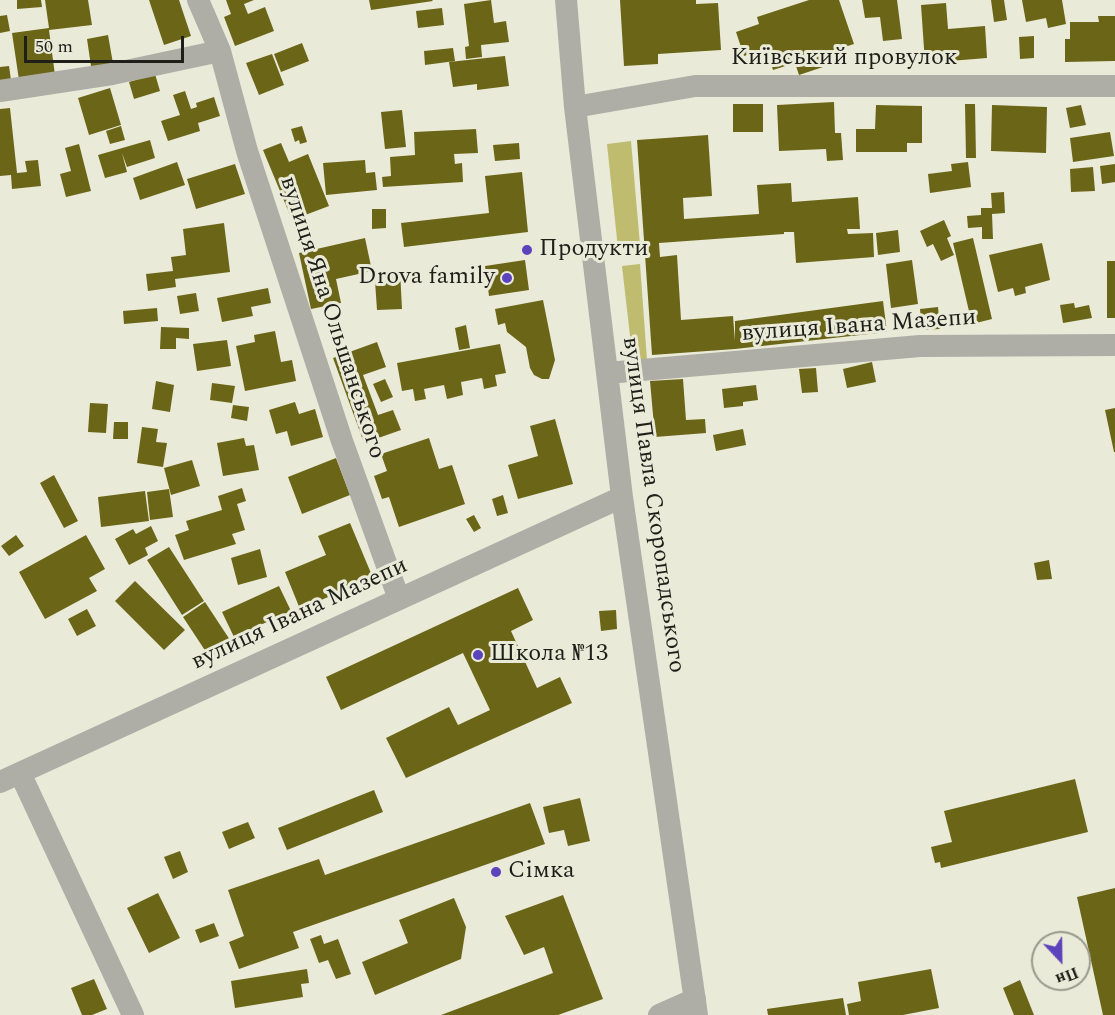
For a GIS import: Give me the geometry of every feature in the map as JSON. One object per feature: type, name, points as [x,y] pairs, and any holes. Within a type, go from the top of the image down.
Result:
[{"type":"street","name":"вулиця Яна Ольшанського","points":[[198,0],[220,51],[247,151],[342,441],[399,599]]},
{"type":"street","name":"вулиця Павла Скоропадського","points":[[566,0],[575,107],[622,497],[696,1007]]},
{"type":"street","points":[[0,91],[112,74],[220,51]]},
{"type":"street","name":"Київський провулок","points":[[575,107],[695,86],[1115,86]]},
{"type":"street","name":"вулиця Івана Мазепи","points":[[607,373],[920,346],[1115,345]]},
{"type":"street","name":"вулиця Івана Мазепи","points":[[10,778],[622,497]]},
{"type":"street","points":[[10,778],[133,1015]]},
{"type":"street","points":[[659,1015],[696,1007]]},
{"type":"shaded area","points":[[631,141],[640,245],[618,249],[607,144]]},
{"type":"shaded area","points":[[640,264],[647,360],[633,362],[622,266]]},
{"type":"building","points":[[17,0],[41,0],[42,7],[17,9]]},
{"type":"building","points":[[45,0],[88,0],[92,25],[49,30],[55,75],[19,80],[12,33],[49,28]]},
{"type":"building","points":[[149,0],[179,0],[191,36],[164,45]]},
{"type":"building","points":[[226,0],[254,0],[244,4],[248,14],[265,7],[274,31],[235,46],[224,17],[231,14]]},
{"type":"building","points":[[369,0],[432,0],[433,1],[371,10]]},
{"type":"building","points":[[491,0],[494,23],[506,21],[509,42],[481,45],[482,57],[466,59],[465,47],[469,46],[464,4]]},
{"type":"building","points":[[620,0],[696,0],[696,4],[718,3],[721,50],[658,54],[658,64],[624,66]]},
{"type":"building","points":[[809,0],[839,0],[854,44],[826,53],[829,65],[799,75],[795,63],[773,70],[766,48],[744,56],[736,32],[759,24],[757,17]]},
{"type":"building","points":[[862,0],[897,0],[902,39],[883,41],[880,17],[865,18]]},
{"type":"building","points":[[991,0],[1004,0],[1007,20],[994,22]]},
{"type":"building","points":[[1022,0],[1062,0],[1066,24],[1048,28],[1046,18],[1026,22]]},
{"type":"building","points":[[946,3],[948,29],[985,26],[987,58],[925,63],[921,5]]},
{"type":"building","points":[[442,8],[444,25],[418,28],[416,11]]},
{"type":"building","points":[[7,15],[10,31],[0,33],[0,16]]},
{"type":"building","points":[[1098,16],[1115,16],[1115,61],[1065,62],[1065,39],[1070,39],[1070,22],[1099,22]]},
{"type":"building","points":[[108,35],[114,69],[92,73],[87,39]]},
{"type":"building","points":[[1034,36],[1034,58],[1020,59],[1019,37]]},
{"type":"building","points":[[302,43],[309,61],[281,72],[274,54]]},
{"type":"building","points":[[453,48],[455,61],[425,65],[424,51]]},
{"type":"building","points":[[272,54],[284,85],[259,95],[246,63]]},
{"type":"building","points":[[505,56],[509,86],[477,90],[477,84],[453,87],[449,62]]},
{"type":"building","points":[[9,66],[11,80],[0,82],[0,67]]},
{"type":"building","points":[[155,74],[160,91],[134,99],[129,82]]},
{"type":"building","points":[[110,88],[121,125],[89,135],[78,98]]},
{"type":"building","points":[[185,91],[191,109],[197,107],[196,103],[214,97],[220,116],[198,123],[200,131],[168,141],[161,121],[180,115],[173,95]]},
{"type":"building","points":[[834,102],[835,133],[841,133],[843,160],[827,161],[826,149],[779,151],[777,105]]},
{"type":"building","points":[[733,104],[763,104],[763,132],[733,132]]},
{"type":"building","points":[[965,104],[975,104],[976,158],[966,158]]},
{"type":"building","points":[[876,105],[922,106],[922,143],[907,143],[907,152],[856,152],[856,129],[875,129]]},
{"type":"building","points":[[992,105],[1047,107],[1046,153],[991,151]]},
{"type":"building","points":[[1081,105],[1086,125],[1070,128],[1066,108]]},
{"type":"building","points":[[10,108],[17,173],[27,172],[25,161],[38,160],[41,186],[12,189],[11,175],[0,176],[0,109]]},
{"type":"building","points":[[402,110],[406,147],[385,149],[381,112]]},
{"type":"building","points":[[121,126],[125,140],[110,144],[106,131]]},
{"type":"building","points":[[302,126],[307,142],[300,144],[299,140],[295,142],[291,129]]},
{"type":"building","points":[[476,129],[478,153],[454,154],[455,164],[462,163],[463,182],[383,187],[382,177],[391,176],[390,157],[415,155],[414,132]]},
{"type":"building","points":[[1110,132],[1114,156],[1073,162],[1070,138]]},
{"type":"building","points":[[708,135],[712,196],[683,198],[684,219],[759,214],[757,185],[791,183],[792,202],[858,197],[860,229],[847,229],[848,234],[873,233],[874,257],[796,263],[794,232],[659,243],[660,257],[677,255],[681,320],[733,316],[735,341],[735,321],[883,301],[887,332],[735,349],[652,355],[637,140]]},
{"type":"building","points":[[150,140],[155,158],[127,167],[122,153],[127,172],[105,178],[98,155]]},
{"type":"building","points":[[281,143],[289,162],[308,154],[329,206],[292,220],[263,150]]},
{"type":"building","points":[[519,143],[520,159],[495,161],[493,145]]},
{"type":"building","points":[[79,144],[91,191],[66,197],[60,174],[71,171],[65,148]]},
{"type":"building","points":[[365,160],[366,173],[375,172],[377,190],[326,195],[323,163]]},
{"type":"building","points":[[177,162],[185,185],[140,200],[133,178]]},
{"type":"building","points":[[968,162],[971,187],[930,193],[928,174],[952,171],[951,164]]},
{"type":"building","points":[[235,164],[245,194],[196,209],[187,179]]},
{"type":"building","points":[[1115,164],[1115,182],[1102,184],[1100,166]]},
{"type":"building","points":[[1093,167],[1095,191],[1071,192],[1070,169]]},
{"type":"building","points":[[522,172],[528,232],[404,247],[401,223],[489,213],[485,176]]},
{"type":"building","points":[[1004,192],[1005,213],[992,214],[993,239],[982,239],[982,227],[968,228],[967,216],[981,215],[981,208],[992,208],[991,193]]},
{"type":"building","points":[[372,209],[386,209],[386,228],[372,229]]},
{"type":"building","points":[[944,220],[951,236],[947,238],[954,255],[941,261],[933,244],[927,247],[920,231]]},
{"type":"building","points":[[224,223],[230,272],[175,279],[176,287],[148,291],[146,274],[173,271],[171,257],[186,255],[183,229]]},
{"type":"building","points":[[898,230],[900,252],[878,255],[876,233]]},
{"type":"building","points":[[365,238],[372,271],[336,279],[341,303],[311,309],[299,253]]},
{"type":"building","points":[[973,238],[992,319],[972,324],[953,243]]},
{"type":"building","points":[[1042,243],[1050,280],[1025,287],[1026,293],[1015,296],[1013,288],[998,292],[989,255]]},
{"type":"building","name":"Drova family","points":[[525,260],[529,290],[489,296],[485,266]]},
{"type":"building","points":[[912,260],[918,304],[891,308],[886,264]]},
{"type":"building","points":[[1107,261],[1115,261],[1115,318],[1107,318]]},
{"type":"building","points":[[388,271],[400,271],[402,309],[377,310],[375,281],[389,281]]},
{"type":"building","points":[[268,288],[271,303],[251,307],[253,316],[222,322],[217,298]]},
{"type":"building","points":[[196,293],[199,311],[180,314],[177,296]]},
{"type":"building","points":[[543,300],[555,360],[549,379],[542,379],[534,375],[530,368],[526,347],[507,332],[505,323],[498,325],[495,309]]},
{"type":"building","points":[[1074,303],[1075,308],[1089,305],[1092,318],[1063,323],[1060,305]]},
{"type":"building","points":[[938,307],[940,329],[922,330],[920,309]]},
{"type":"building","points":[[157,308],[158,321],[124,324],[123,311]]},
{"type":"building","points":[[466,325],[470,348],[459,350],[455,328]]},
{"type":"building","points":[[161,327],[189,328],[189,339],[176,338],[176,349],[160,349]]},
{"type":"building","points":[[275,331],[281,362],[292,360],[296,381],[245,391],[236,346],[255,342],[254,335]]},
{"type":"building","points":[[227,340],[231,366],[197,371],[193,344]]},
{"type":"building","points":[[377,342],[386,367],[363,375],[378,415],[393,410],[401,430],[364,443],[333,358]]},
{"type":"building","points":[[500,344],[506,373],[495,375],[497,386],[484,389],[482,378],[461,382],[463,395],[447,399],[444,385],[424,389],[426,399],[415,401],[413,389],[402,391],[397,363]]},
{"type":"building","points":[[872,362],[876,382],[847,388],[843,369]]},
{"type":"building","points":[[816,368],[818,392],[802,393],[799,369]]},
{"type":"building","points":[[385,379],[393,397],[381,402],[373,384]]},
{"type":"building","points":[[683,379],[686,420],[705,419],[706,433],[655,437],[650,381]]},
{"type":"building","points":[[156,381],[174,385],[170,412],[152,409]]},
{"type":"building","points":[[212,383],[235,386],[232,403],[210,400]]},
{"type":"building","points":[[756,385],[758,400],[743,402],[743,406],[724,408],[722,389]]},
{"type":"building","points":[[295,402],[299,414],[315,409],[323,437],[291,446],[287,431],[276,434],[269,410]]},
{"type":"building","points":[[90,403],[108,404],[106,433],[88,432]]},
{"type":"building","points":[[233,405],[249,407],[247,421],[231,418]]},
{"type":"building","points":[[1115,408],[1115,452],[1114,452],[1105,410]]},
{"type":"building","points":[[555,419],[573,484],[518,499],[508,465],[538,456],[530,426]]},
{"type":"building","points":[[114,422],[128,422],[128,439],[113,439]]},
{"type":"building","points":[[142,427],[158,429],[156,442],[167,443],[163,467],[137,463]]},
{"type":"building","points":[[743,429],[746,445],[716,451],[713,435]]},
{"type":"building","points":[[244,438],[246,446],[254,445],[259,470],[223,476],[217,443]]},
{"type":"building","points":[[429,438],[439,469],[452,465],[465,504],[399,527],[389,497],[382,499],[374,476],[387,471],[381,454]]},
{"type":"building","points":[[336,458],[350,495],[302,514],[288,477]]},
{"type":"building","points":[[192,460],[200,486],[171,495],[164,468]]},
{"type":"building","points":[[54,475],[78,521],[64,528],[40,483]]},
{"type":"building","points":[[242,488],[246,501],[237,504],[245,530],[232,534],[236,544],[184,560],[175,535],[189,530],[186,521],[222,510],[218,496]]},
{"type":"building","points":[[169,489],[173,517],[150,520],[147,492]]},
{"type":"building","points":[[145,491],[149,521],[101,527],[98,497]]},
{"type":"building","points":[[503,495],[508,513],[497,516],[492,499]]},
{"type":"building","points":[[474,515],[481,528],[474,532],[466,519]]},
{"type":"building","points":[[350,523],[373,578],[300,609],[285,572],[326,555],[318,536]]},
{"type":"building","points":[[151,526],[158,541],[145,548],[148,555],[129,565],[115,539],[133,529],[136,534]]},
{"type":"building","points":[[16,535],[24,546],[9,556],[1,546]]},
{"type":"building","points":[[86,535],[105,569],[89,578],[97,591],[45,619],[19,572]]},
{"type":"building","points":[[169,547],[204,601],[182,615],[147,560]]},
{"type":"building","points":[[260,549],[267,577],[238,585],[231,558]]},
{"type":"building","points":[[1049,560],[1052,579],[1037,580],[1034,563]]},
{"type":"building","points":[[135,581],[185,630],[164,650],[115,601]]},
{"type":"building","points":[[279,586],[291,611],[234,637],[222,612]]},
{"type":"building","points":[[518,588],[533,620],[511,631],[537,688],[560,677],[572,703],[406,778],[386,738],[449,707],[458,725],[490,710],[463,653],[341,710],[326,677]]},
{"type":"building","points":[[205,602],[232,643],[210,658],[183,617]]},
{"type":"building","points":[[87,609],[96,626],[77,636],[68,619]]},
{"type":"building","points":[[616,610],[617,629],[601,631],[599,611]]},
{"type":"building","points":[[1075,779],[1088,832],[941,868],[940,862],[935,863],[931,847],[952,842],[944,811]]},
{"type":"building","points":[[374,790],[383,812],[287,850],[278,828]]},
{"type":"building","points":[[580,798],[590,841],[568,846],[564,830],[549,833],[543,807]]},
{"type":"building","points":[[530,803],[545,844],[293,932],[299,948],[239,969],[229,942],[244,936],[228,890],[319,859],[325,875]]},
{"type":"building","points":[[248,822],[255,838],[229,849],[222,832]]},
{"type":"building","points":[[180,851],[188,872],[173,879],[164,857]]},
{"type":"building","points":[[1115,888],[1115,1015],[1103,1015],[1091,961],[1091,931],[1084,931],[1077,897]]},
{"type":"building","points":[[158,893],[180,938],[149,953],[127,908]]},
{"type":"building","points":[[563,895],[603,999],[558,1015],[441,1015],[553,973],[544,947],[524,955],[505,916]]},
{"type":"building","points":[[454,898],[466,927],[461,959],[375,995],[362,962],[408,943],[399,920]]},
{"type":"building","points":[[214,923],[219,936],[200,943],[195,930]]},
{"type":"building","points":[[321,935],[324,944],[338,939],[351,974],[336,979],[328,960],[319,963],[310,939]]},
{"type":"building","points":[[307,969],[309,983],[301,984],[303,997],[235,1008],[231,981]]},
{"type":"building","points":[[931,969],[939,1008],[903,1015],[849,1015],[847,1004],[861,1001],[858,982]]},
{"type":"building","points":[[94,979],[107,1009],[92,1015],[82,1015],[71,988]]},
{"type":"building","points":[[1020,980],[1034,1015],[1014,1015],[1003,988]]},
{"type":"building","points":[[843,998],[846,1015],[768,1015],[767,1009]]},
{"type":"place","name":"Продукти","points":[[527,250]]},
{"type":"place","name":"Drova family","points":[[507,278]]},
{"type":"place","name":"Школа №13","points":[[478,655]]},
{"type":"place","name":"Сімка","points":[[496,872]]}]
